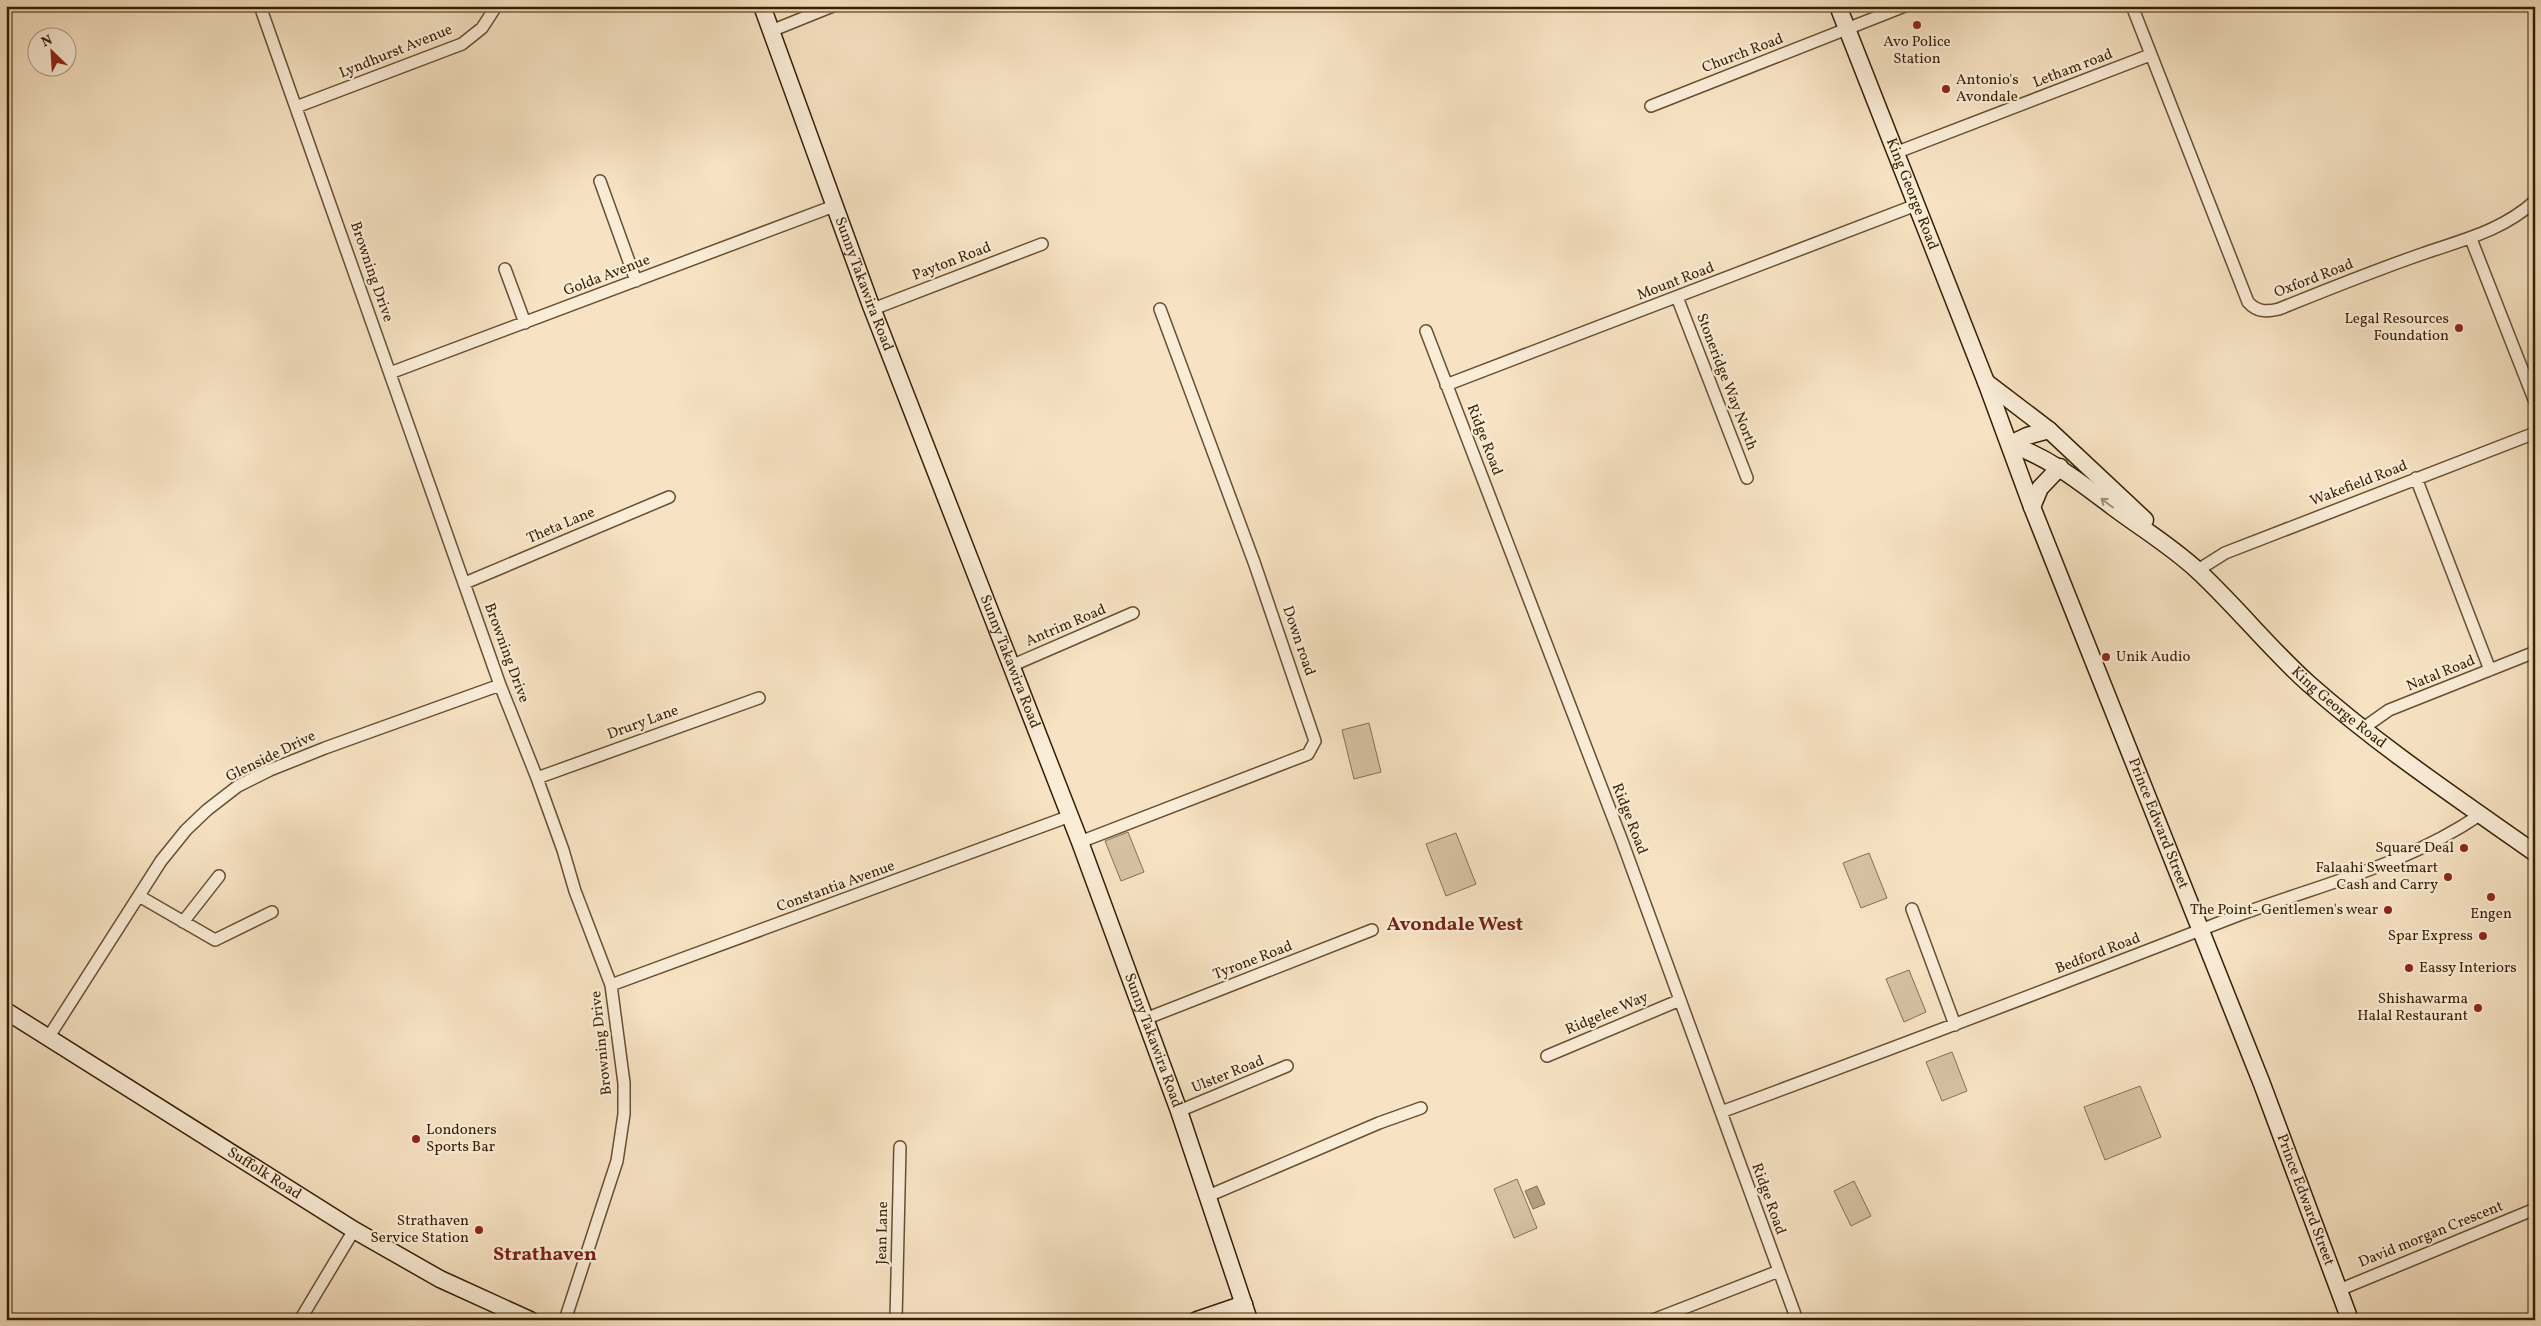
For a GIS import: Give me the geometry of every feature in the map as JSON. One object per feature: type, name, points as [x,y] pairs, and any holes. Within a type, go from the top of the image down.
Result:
[{"type":"main road","name":"Sunny Takawira Road","points":[[762,6],[872,309],[1080,842],[1180,1111],[1247,1312]]},
{"type":"main road","name":"King George Road","points":[[1838,6],[1986,382],[2048,430],[2153,527],[2162,540]]},
{"type":"main road","name":"Prince Edward Street","points":[[1986,382],[2032,507],[2262,1084],[2350,1320]]},
{"type":"main road","points":[[2010,444],[2027,436],[2048,430]]},
{"type":"main road","name":"King George Road","points":[[2010,444],[2032,452],[2060,467],[2120,512],[2162,540],[2198,570],[2306,681],[2362,729],[2535,852]]},
{"type":"main road","points":[[2032,507],[2040,488],[2060,467]]},
{"type":"main road","name":"Suffolk Road","points":[[6,1011],[354,1230],[440,1279],[530,1320]]},
{"type":"main road","points":[[1197,1320],[1247,1312]]},
{"type":"street","name":"Browning Drive","points":[[260,6],[500,685],[564,850],[575,891],[612,985],[624,1083],[622,1136],[617,1161],[565,1320]]},
{"type":"street","points":[[770,31],[833,6]]},
{"type":"street","name":"Church Road","points":[[1651,106],[1906,6]]},
{"type":"street","name":"Oxford Road","points":[[2132,6],[2248,302],[2254,308],[2268,311],[2279,309],[2423,254],[2471,239]]},
{"type":"street","name":"Lyndhurst Avenue","points":[[296,107],[462,44],[482,28],[495,8]]},
{"type":"street","name":"Letham road","points":[[1895,153],[2150,55]]},
{"type":"street","points":[[600,181],[636,281]]},
{"type":"street","points":[[2535,201],[2508,221],[2471,239],[2535,402]]},
{"type":"street","name":"Mount Road","points":[[1446,386],[1916,205]]},
{"type":"street","name":"Golda Avenue","points":[[390,373],[834,206]]},
{"type":"street","name":"Payton Road","points":[[872,309],[1042,244]]},
{"type":"street","points":[[505,269],[525,323]]},
{"type":"street","name":"Stoneridge Way North","points":[[1677,297],[1747,478]]},
{"type":"street","name":"Down road","points":[[1080,842],[1308,754],[1315,741],[1314,733],[1254,562],[1160,309]]},
{"type":"street","name":"Ridge Road","points":[[1426,331],[1622,841],[1797,1320]]},
{"type":"street","name":"Wakefield Road","points":[[2198,570],[2225,553],[2535,433]]},
{"type":"street","points":[[2416,478],[2490,670]]},
{"type":"street","name":"Theta Lane","points":[[465,583],[669,497]]},
{"type":"street","name":"Antrim Road","points":[[1011,666],[1133,613]]},
{"type":"street","name":"Natal Road","points":[[2362,729],[2389,710],[2535,652]]},
{"type":"street","name":"Glenside Drive","points":[[48,1038],[172,846],[207,810],[238,786],[325,748],[500,685]]},
{"type":"street","name":"Drury Lane","points":[[537,778],[759,698]]},
{"type":"street","name":"Bedford Road","points":[[1721,1112],[1955,1025],[2287,897],[2400,860],[2455,832],[2481,814]]},
{"type":"street","name":"Constantia Avenue","points":[[612,985],[1070,816]]},
{"type":"street","points":[[183,922],[219,876]]},
{"type":"street","points":[[139,896],[215,940],[272,912]]},
{"type":"street","points":[[1912,909],[1955,1025]]},
{"type":"street","name":"Tyrone Road","points":[[1145,1019],[1372,930]]},
{"type":"street","name":"Ridgelee Way","points":[[1547,1056],[1680,1000]]},
{"type":"street","name":"Ulster Road","points":[[1180,1111],[1288,1066]]},
{"type":"street","points":[[1208,1196],[1379,1123],[1421,1108]]},
{"type":"street","name":"Jean Lane","points":[[896,1320],[900,1147]]},
{"type":"street","name":"David morgan Crescent","points":[[2339,1290],[2535,1209]]},
{"type":"street","points":[[300,1320],[354,1230]]},
{"type":"street","points":[[1653,1320],[1778,1271]]},
{"type":"shaded area","points":[[1369,723],[1381,772],[1354,779],[1342,730]]},
{"type":"shaded area","points":[[1128,832],[1144,872],[1121,881],[1105,841]]},
{"type":"shaded area","points":[[1456,833],[1476,884],[1446,896],[1426,844]]},
{"type":"shaded area","points":[[1869,853],[1887,898],[1861,908],[1843,863]]},
{"type":"shaded area","points":[[1909,970],[1926,1012],[1904,1022],[1886,979]]},
{"type":"shaded area","points":[[1952,1052],[1967,1091],[1942,1101],[1926,1062]]},
{"type":"shaded area","points":[[2140,1086],[2161,1137],[2105,1160],[2084,1107]]},
{"type":"shaded area","points":[[1517,1179],[1537,1228],[1514,1238],[1494,1189]]},
{"type":"shaded area","points":[[1854,1181],[1871,1216],[1851,1226],[1834,1191]]},
{"type":"shaded area","points":[[1537,1186],[1545,1204],[1533,1209],[1525,1191]]},
{"type":"place","name":"Avo Police Station","points":[[1917,25]]},
{"type":"place","name":"Antonio's Avondale","points":[[1946,89]]},
{"type":"place","name":"Legal Resources Foundation","points":[[2459,328]]},
{"type":"place","name":"Unik Audio","points":[[2106,657]]},
{"type":"place","name":"Square Deal","points":[[2464,848]]},
{"type":"place","name":"Falaahi Sweetmart Cash and Carry","points":[[2448,877]]},
{"type":"place","name":"Engen","points":[[2491,897]]},
{"type":"place","name":"The Point- Gentlemen's wear","points":[[2388,910]]},
{"type":"place","name":"Spar Express","points":[[2483,936]]},
{"type":"place","name":"Eassy Interiors","points":[[2409,968]]},
{"type":"place","name":"Shishawarma Halal Restaurant","points":[[2478,1008]]},
{"type":"place","name":"Londoners Sports Bar","points":[[416,1139]]},
{"type":"place","name":"Strathaven Service Station","points":[[479,1230]]},
{"type":"district","name":"Avondale West","points":[[1455,925]]},
{"type":"district","name":"Strathaven","points":[[545,1255]]}]
